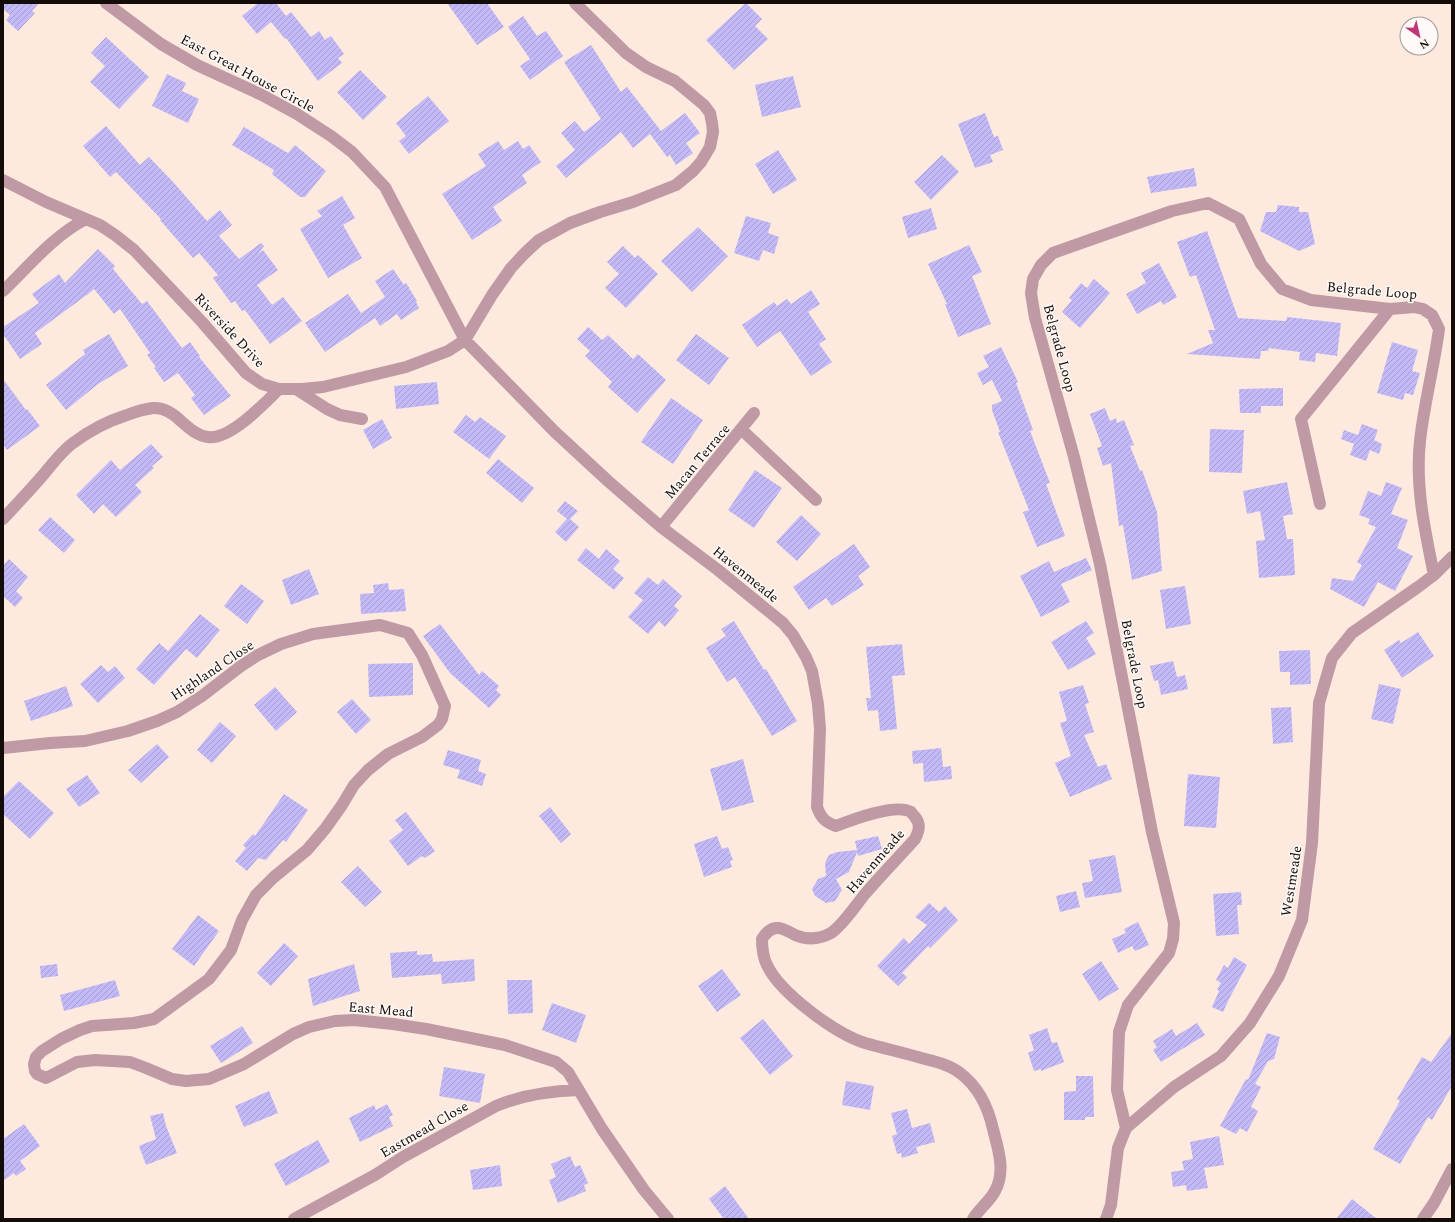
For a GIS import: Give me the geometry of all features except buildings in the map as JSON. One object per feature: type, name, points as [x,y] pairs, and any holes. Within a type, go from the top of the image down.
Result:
[{"type":"street","name":"East Great House Circle","points":[[106,3],[161,44],[197,65],[262,94],[331,136],[352,152],[384,187],[465,340]]},
{"type":"street","points":[[465,340],[492,294],[511,268],[539,240],[570,223],[634,202],[676,185],[693,171],[701,162],[710,147],[712,139],[712,123],[710,113],[704,105],[675,81],[646,67],[626,53],[575,3]]},
{"type":"street","name":"Riverside Drive","points":[[3,180],[46,202],[100,225],[134,250],[202,322],[246,373],[262,384],[279,389],[323,387],[406,367],[448,351],[465,340]]},
{"type":"street","name":"Belgrade Loop","points":[[1126,1128],[1117,1090],[1119,1032],[1128,1005],[1169,953],[1173,939],[1174,923],[1169,897],[1152,832],[1100,564],[1074,457],[1035,318],[1031,293],[1033,279],[1041,265],[1053,253],[1172,211],[1208,203],[1239,219],[1261,264],[1282,289],[1311,300],[1390,309],[1414,307],[1423,309],[1432,315],[1439,329],[1420,442],[1420,457],[1421,507],[1434,575]]},
{"type":"street","points":[[3,291],[59,237],[73,225],[86,219]]},
{"type":"street","points":[[1320,504],[1301,419],[1390,309]]},
{"type":"street","name":"Havenmeade","points":[[465,340],[555,432],[608,481],[661,527],[718,570],[783,623],[793,635],[806,657],[812,671],[818,704],[820,729],[817,807],[820,816],[836,826],[884,811],[904,810],[911,812],[918,821],[919,832],[915,839],[831,933],[819,938],[807,939],[785,929],[776,928],[768,931],[762,939],[762,949],[767,965],[774,977],[790,995],[803,1006],[847,1035],[863,1042],[945,1065],[959,1072],[974,1086],[981,1096],[989,1113],[1000,1156],[1001,1174],[995,1191],[972,1219]]},
{"type":"street","points":[[3,519],[60,455],[73,443],[99,426],[130,414],[152,408],[160,408],[177,417],[197,434],[209,438],[217,437],[223,435],[240,424],[260,408],[279,389]]},
{"type":"street","points":[[296,389],[327,409],[340,415],[362,419]]},
{"type":"street","name":"Macan Terrace","points":[[661,527],[742,430],[754,413]]},
{"type":"street","points":[[742,430],[816,500]]},
{"type":"street","name":"Westmeade","points":[[1106,1219],[1111,1205],[1118,1148],[1126,1128],[1174,1087],[1221,1056],[1250,1023],[1279,976],[1302,920],[1312,843],[1319,703],[1332,658],[1352,633],[1434,575],[1452,557]]},
{"type":"street","name":"Highland Close","points":[[3,748],[84,741],[128,731],[177,712],[202,696],[240,666],[281,644],[313,634],[380,626],[408,633],[422,656],[445,706],[442,719],[438,725],[422,737],[388,754],[368,770],[354,785],[325,829],[307,850],[274,876],[256,895],[242,920],[231,950],[209,979],[154,1019],[134,1023],[92,1026],[80,1030],[61,1039],[42,1051],[36,1058],[34,1064]]},
{"type":"street","name":"East Mead","points":[[34,1064],[35,1071],[46,1078],[77,1062],[95,1060],[130,1062],[172,1079],[186,1081],[209,1079],[244,1064],[287,1037],[309,1027],[335,1021],[354,1020],[426,1029],[505,1045],[556,1062],[568,1072],[602,1129],[644,1190],[668,1219]]},
{"type":"street","name":"Eastmead Close","points":[[294,1219],[496,1106],[539,1094],[578,1090]]},
{"type":"street","points":[[1424,1219],[1452,1169]]}]
